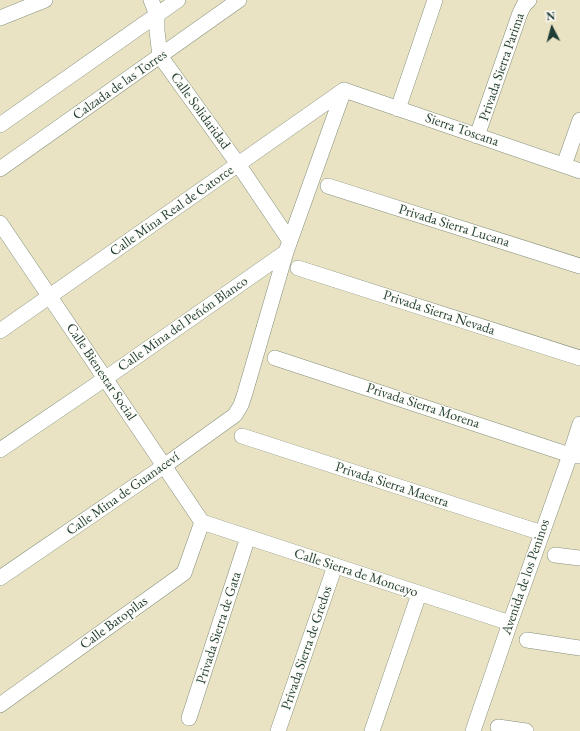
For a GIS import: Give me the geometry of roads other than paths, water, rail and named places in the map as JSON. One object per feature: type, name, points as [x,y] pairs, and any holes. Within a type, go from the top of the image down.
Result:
[{"type":"street","points":[[0,18],[44,0]]},
{"type":"street","points":[[151,0],[158,15]]},
{"type":"street","points":[[0,125],[178,0]]},
{"type":"street","name":"Calzada de las Torres","points":[[0,169],[239,0]]},
{"type":"street","points":[[398,109],[435,0]]},
{"type":"street","name":"Privada Sierra Parima","points":[[477,136],[520,13],[524,5],[529,0]]},
{"type":"street","name":"Calle Solidaridad","points":[[158,15],[157,31],[160,56],[238,164],[288,246]]},
{"type":"street","points":[[288,246],[344,90]]},
{"type":"street","name":"Sierra Toscana","points":[[344,90],[580,171]]},
{"type":"street","name":"Calle Mina Real de Catorce","points":[[0,331],[344,90]]},
{"type":"street","points":[[564,165],[580,120]]},
{"type":"street","name":"Privada Sierra Lucana","points":[[328,186],[580,266]]},
{"type":"street","name":"Calle Bienestar Social","points":[[0,223],[202,522]]},
{"type":"street","name":"Calle Mina del Peñón Blanco","points":[[0,450],[106,378],[288,246]]},
{"type":"street","name":"Calle Mina de Guanaceví","points":[[0,578],[164,466],[235,415],[241,405],[288,246]]},
{"type":"street","name":"Privada Sierra Nevada","points":[[298,268],[580,358]]},
{"type":"street","name":"Privada Sierra Morena","points":[[275,358],[575,456]]},
{"type":"street","name":"Avenida de los Peninos","points":[[473,731],[542,533],[575,456],[580,424]]},
{"type":"street","name":"Privada Sierra Maestra","points":[[242,436],[542,533]]},
{"type":"street","name":"Calle Sierra de Moncayo","points":[[202,522],[510,624]]},
{"type":"street","name":"Calle Batopilas","points":[[0,705],[184,573],[202,522]]},
{"type":"street","name":"Privada Sierra de Gata","points":[[189,718],[248,537]]},
{"type":"street","points":[[555,555],[580,558]]},
{"type":"street","name":"Privada Sierra de Gredos","points":[[278,731],[335,566]]},
{"type":"street","points":[[372,731],[419,594]]},
{"type":"street","points":[[527,640],[580,648]]},
{"type":"street","points":[[498,727],[526,731]]}]
